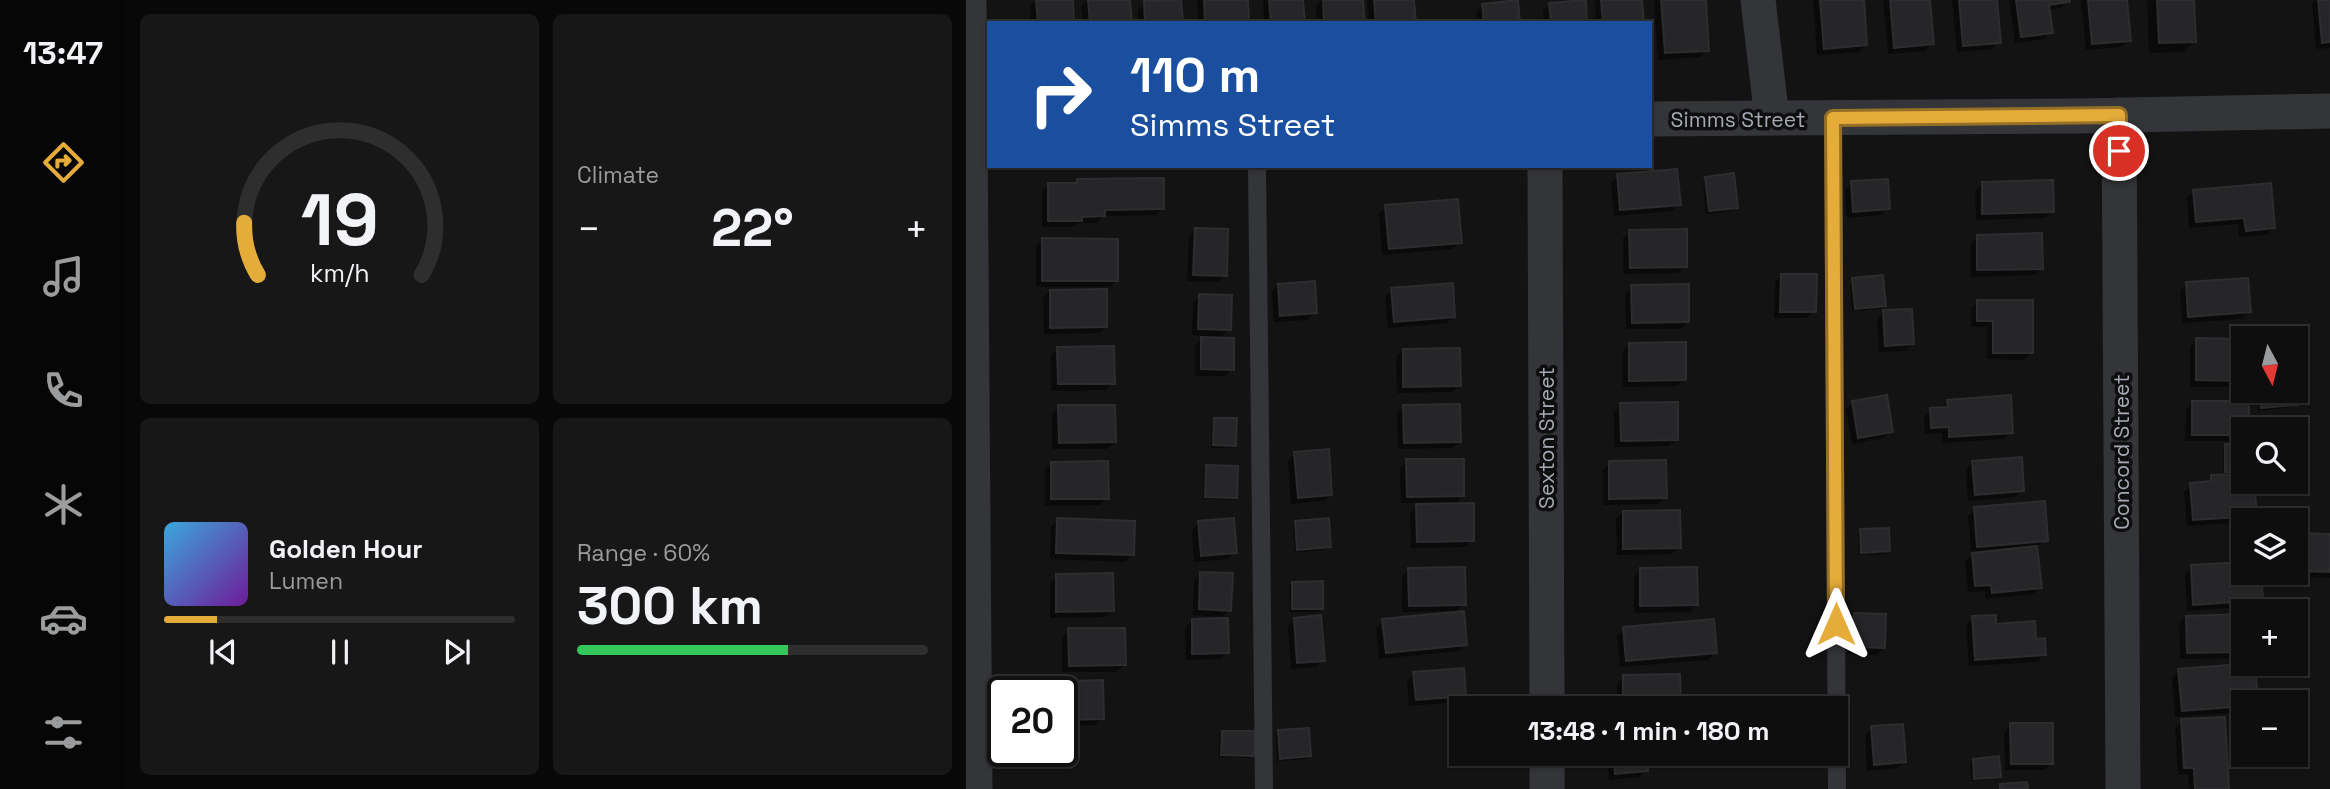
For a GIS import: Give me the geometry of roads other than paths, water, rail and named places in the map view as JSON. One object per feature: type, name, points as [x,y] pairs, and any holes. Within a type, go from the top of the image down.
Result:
[{"type":"street","points":[[969,0],[975,123],[975,789]]},
{"type":"street","points":[[1758,0],[1772,118]]},
{"type":"street","name":"Simms Street","points":[[1652,119],[2330,111]]},
{"type":"street","name":"Concord Street","points":[[2119,115],[2123,789]]},
{"type":"street","name":"Sexton Street","points":[[1545,168],[1547,696]]},
{"type":"street","points":[[1547,766],[1547,789]]},
{"type":"lane","points":[[1833,118],[1837,789]]},
{"type":"lane","points":[[1257,168],[1264,789]]}]
